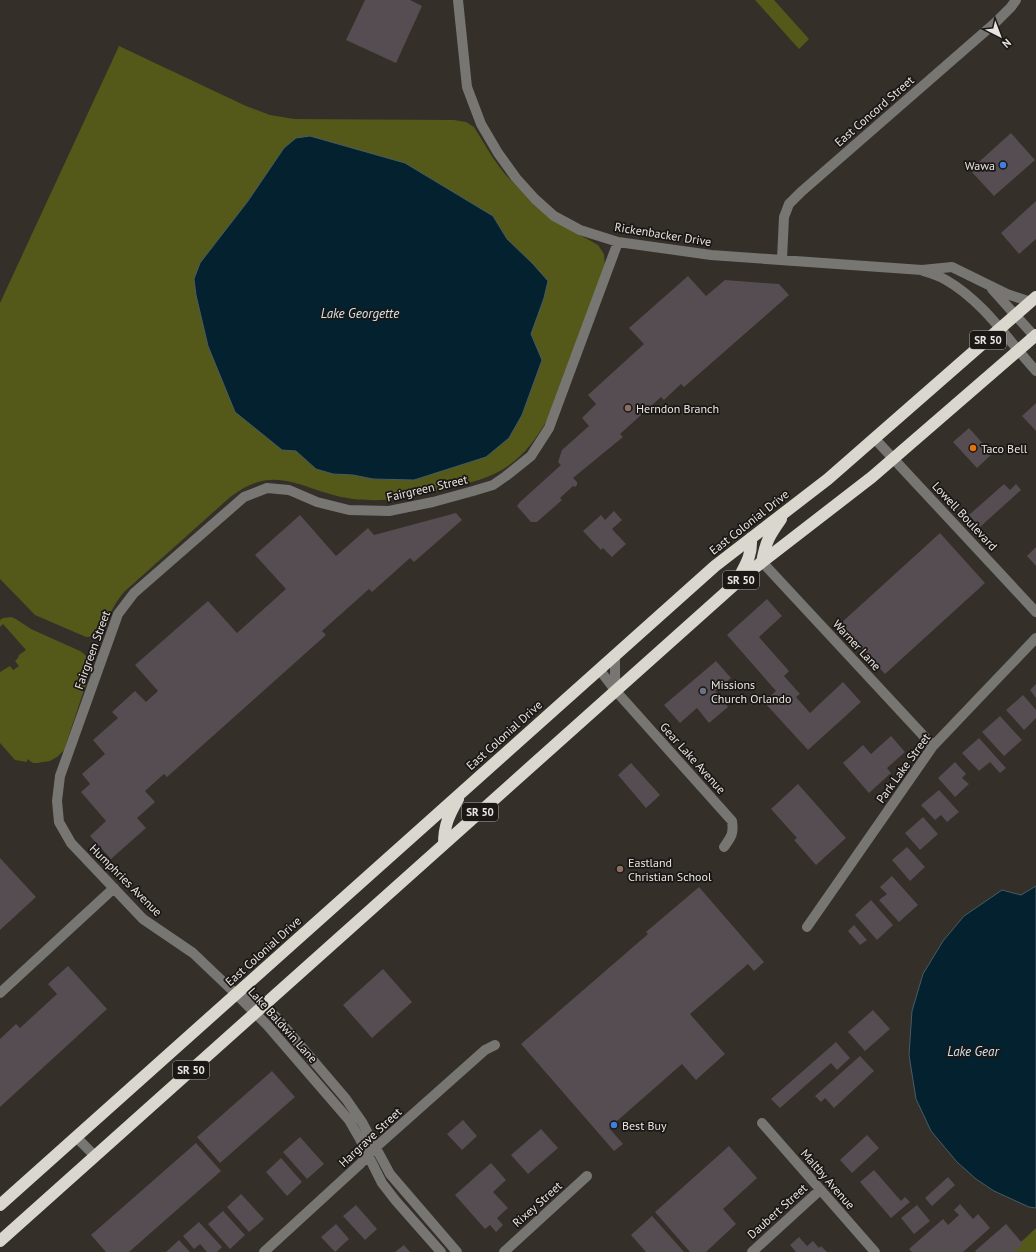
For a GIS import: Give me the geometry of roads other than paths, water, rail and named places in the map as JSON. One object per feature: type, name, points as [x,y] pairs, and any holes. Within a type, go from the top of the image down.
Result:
[{"type":"highway","name":"East Colonial Drive","points":[[0,1205],[715,566],[828,479],[1033,300]]},
{"type":"highway","name":"SR 50","points":[[0,1241],[734,585],[894,459],[1035,336]]},
{"type":"highway","points":[[762,562],[765,544],[772,531],[788,510]]},
{"type":"highway","points":[[734,585],[749,559],[751,538]]},
{"type":"highway","points":[[444,844],[444,832],[447,820],[461,793]]},
{"type":"street","name":"Rickenbacker Drive","points":[[458,0],[467,87],[481,124],[498,153],[516,178],[535,199],[554,216],[580,230],[618,242],[711,255],[922,270],[952,267],[1007,294],[1033,300]]},
{"type":"street","name":"East Concord Street","points":[[782,259],[784,217],[789,204],[996,22],[1016,0]]},
{"type":"street","name":"Fairgreen Street","points":[[60,776],[118,614],[134,593],[244,497],[267,488],[288,490],[317,502],[349,510],[389,511],[433,502],[493,485],[531,456],[549,428],[618,242]]},
{"type":"street","name":"Rickenbacker Drive","points":[[922,270],[946,279],[980,304],[1017,351],[1036,371]]},
{"type":"street","name":"Rickenbacker Drive","points":[[990,286],[1035,336]]},
{"type":"street","name":"Lowell Boulevard","points":[[875,439],[1036,612]]},
{"type":"street","name":"Warner Lane","points":[[762,562],[933,746]]},
{"type":"street","name":"Park Lake Street","points":[[807,926],[933,746],[1036,638]]},
{"type":"street","points":[[615,655],[615,690]]},
{"type":"street","name":"Gear Lake Avenue","points":[[599,669],[615,690],[732,821],[732,835],[724,847]]},
{"type":"street","name":"Humphries Avenue","points":[[60,776],[56,801],[59,822],[71,843],[143,919],[193,953],[236,994]]},
{"type":"street","points":[[0,993],[114,888]]},
{"type":"street","name":"Lake Baldwin Lane","points":[[236,994],[259,1009],[276,1017],[346,1099],[362,1122],[390,1174],[456,1252]]},
{"type":"street","name":"Lake Baldwin Lane","points":[[259,1009],[276,1035],[349,1120],[369,1155],[382,1183],[441,1252]]},
{"type":"street","name":"Hargrave Street","points":[[264,1252],[376,1147],[485,1050],[495,1045]]},
{"type":"street","name":"Maltby Avenue","points":[[762,1123],[875,1252]]},
{"type":"street","points":[[76,1137],[95,1156]]},
{"type":"street","name":"Rixey Street","points":[[504,1252],[587,1176]]},
{"type":"street","name":"Daubert Street","points":[[752,1252],[820,1190]]},
{"type":"water","name":"Lake Georgette","points":[[310,136],[405,163],[493,216],[507,239],[548,281],[544,298],[531,334],[542,360],[522,415],[509,438],[486,457],[414,480],[373,479],[353,475],[333,474],[316,469],[296,451],[282,450],[235,412],[208,346],[196,295],[194,279],[200,263],[248,201],[284,148],[296,138]]},
{"type":"water","name":"Lake Gear","points":[[1036,886],[1036,1208],[1029,1207],[994,1191],[976,1179],[957,1162],[931,1131],[916,1099],[909,1055],[912,1011],[923,974],[943,941],[964,916],[1002,890],[1021,895]]},
{"type":"place","name":"Wawa","points":[[1003,165]]},
{"type":"place","name":"Herndon Branch","points":[[628,408]]},
{"type":"place","name":"Taco Bell","points":[[973,448]]},
{"type":"place","name":"Missions Church Orlando","points":[[703,691]]},
{"type":"place","name":"Eastland Christian School","points":[[620,869]]},
{"type":"place","name":"Best Buy","points":[[614,1125]]}]
